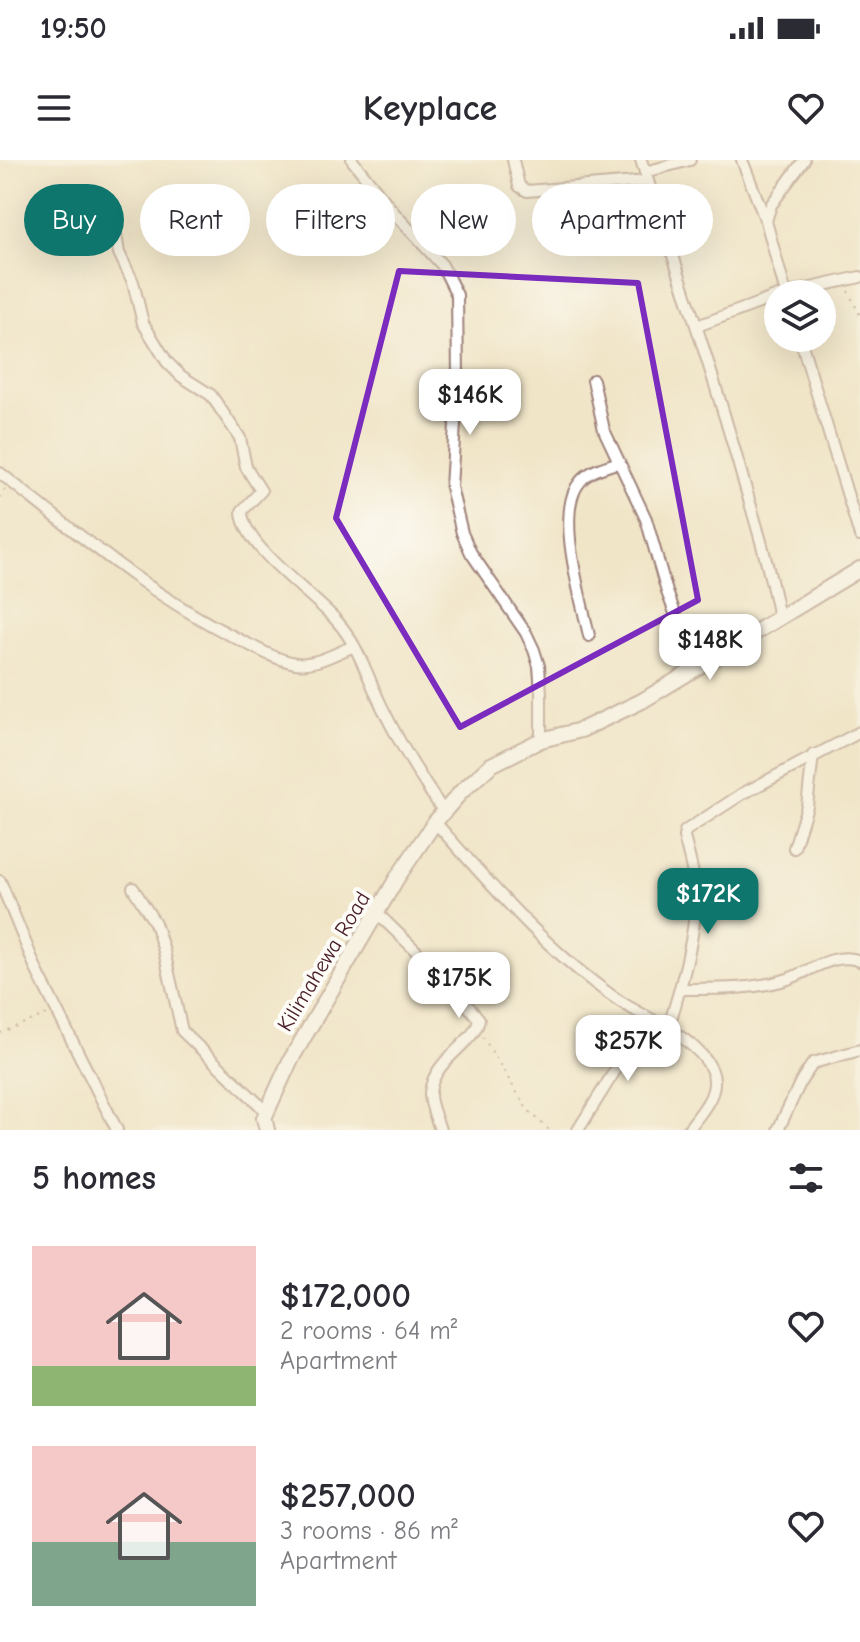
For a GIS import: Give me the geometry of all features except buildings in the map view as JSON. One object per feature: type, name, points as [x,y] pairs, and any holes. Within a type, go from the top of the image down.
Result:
[{"type":"street","points":[[352,160],[442,265],[457,295],[458,376],[451,487],[462,533],[471,553],[526,633],[534,650],[541,693],[541,740]]},
{"type":"street","points":[[513,160],[519,186],[527,191],[647,177],[690,160]]},
{"type":"street","points":[[641,160],[697,326],[752,509],[779,618]]},
{"type":"street","points":[[742,160],[766,221],[780,280]]},
{"type":"street","points":[[766,221],[771,205],[804,160]]},
{"type":"street","points":[[120,256],[133,282],[143,323],[167,362],[181,376],[211,395],[240,438],[246,467],[261,491],[242,511],[244,525],[266,556],[339,623],[354,646],[384,711],[430,792],[440,817],[491,884],[555,948],[615,999],[668,1029],[698,1051],[711,1069],[715,1086],[708,1102],[688,1130]]},
{"type":"street","points":[[836,281],[860,277]]},
{"type":"street","points":[[697,326],[764,301]]},
{"type":"street","points":[[804,352],[860,536]]},
{"type":"street","points":[[593,380],[604,430],[646,519],[667,592],[696,668]]},
{"type":"street","points":[[589,636],[569,530],[569,507],[577,485],[587,474],[619,462]]},
{"type":"street","points":[[0,473],[119,566],[209,625],[277,658],[297,664],[312,663],[354,646]]},
{"type":"street","name":"Kilimahewa Road","points":[[267,1130],[264,1118],[290,1061],[377,913],[440,817],[461,792],[491,765],[541,740],[581,730],[611,718],[860,569]]},
{"type":"street","points":[[668,1029],[680,989],[695,904],[695,885],[685,831],[742,794],[860,732]]},
{"type":"street","points":[[794,848],[807,806],[813,755]]},
{"type":"street","points":[[0,881],[37,971],[117,1130]]},
{"type":"street","points":[[133,888],[155,923],[182,1031],[267,1112]]},
{"type":"street","points":[[377,913],[479,1019],[478,1028],[449,1056],[435,1076],[429,1095],[440,1130]]},
{"type":"street","points":[[680,989],[763,985],[787,979],[834,959],[853,958],[860,961]]},
{"type":"street","points":[[578,1130],[645,1016]]},
{"type":"street","points":[[778,1130],[813,1063],[860,1050]]},
{"type":"path","points":[[842,280],[860,315]]},
{"type":"path","points":[[0,1033],[57,1010]]},
{"type":"path","points":[[478,1028],[527,1109],[549,1130]]},
{"type":"highlighted area","points":[[399,271],[638,283],[698,600],[460,727],[336,518]]}]
